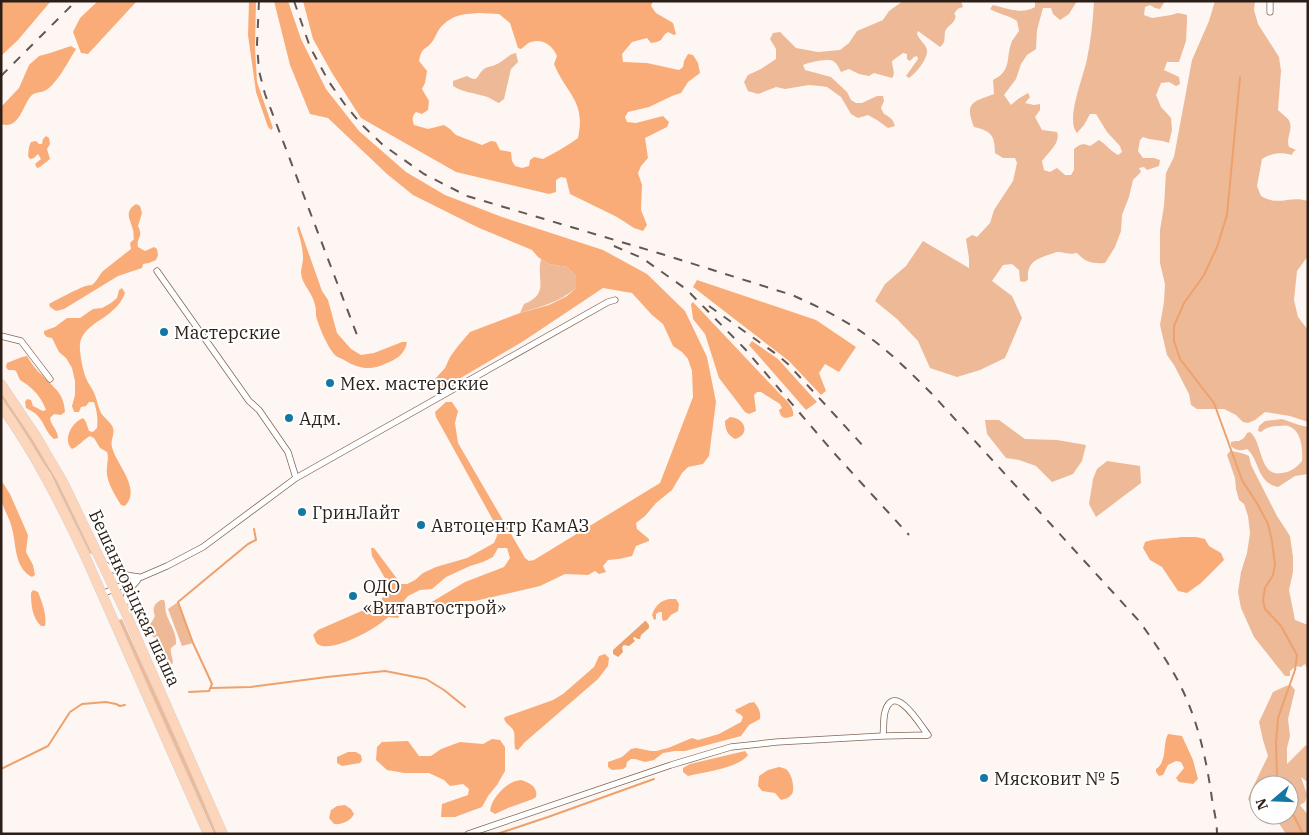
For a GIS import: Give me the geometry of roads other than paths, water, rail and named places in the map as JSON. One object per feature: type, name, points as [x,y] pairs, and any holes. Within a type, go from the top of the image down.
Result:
[{"type":"main road","name":"Бешанковіцкая шаша","points":[[1,384],[54,466],[103,563],[223,834]]},
{"type":"main road","name":"Бешанковіцкая шаша","points":[[2,408],[33,454],[68,520],[208,834]]},
{"type":"street","points":[[1270,1],[1270,12]]},
{"type":"street","points":[[157,271],[248,401],[259,410],[288,452],[296,478]]},
{"type":"street","points":[[102,594],[168,566],[202,547],[296,478],[608,302],[615,300]]},
{"type":"street","points":[[1,336],[21,341],[50,379]]},
{"type":"street","points":[[103,563],[112,570],[127,576],[141,577]]},
{"type":"street","points":[[124,609],[128,591],[141,577]]},
{"type":"street","points":[[468,834],[671,764],[731,747],[777,742],[928,735],[906,705],[897,701],[888,705],[885,713],[883,736]]},
{"type":"waterway","points":[[1240,77],[1227,215],[1217,247],[1204,275],[1184,303],[1174,326],[1174,341],[1180,359],[1214,403],[1242,480],[1268,524],[1275,565],[1273,575],[1265,588],[1263,600],[1265,609],[1281,626],[1297,655],[1295,670],[1278,718],[1276,743],[1277,775]]},
{"type":"waterway","points":[[189,692],[209,691],[212,684],[193,643],[178,602],[248,544],[256,540],[254,529]]},
{"type":"waterway","points":[[211,688],[251,687],[385,671],[426,679],[444,690],[465,707]]},
{"type":"waterway","points":[[1,769],[48,746],[70,712],[82,704],[106,702],[120,706],[125,705]]},
{"type":"waterway","points":[[497,834],[654,779]]},
{"type":"waterway","points":[[1298,825],[1303,834]]},
{"type":"railway","points":[[1,76],[76,1]]},
{"type":"railway","points":[[259,1],[257,44],[259,71],[265,94],[357,335]]},
{"type":"railway","points":[[294,1],[310,47],[329,82],[346,106],[383,145],[424,174],[467,196],[792,295],[850,325],[882,347],[933,395],[1140,622],[1158,648],[1183,691],[1198,731],[1208,772],[1217,834]]},
{"type":"railway","points":[[614,246],[642,258],[686,289],[745,349],[834,453],[909,535]]},
{"type":"railway","points":[[709,306],[788,364],[865,448]]},
{"type":"place","name":"Мастерские","points":[[164,332]]},
{"type":"place","name":"Мех. мастерские","points":[[330,383]]},
{"type":"place","name":"Адм.","points":[[289,418]]},
{"type":"place","name":"ГринЛайт","points":[[302,512]]},
{"type":"place","name":"Автоцентр КамАЗ","points":[[421,525]]},
{"type":"place","name":"ОДО «Витавтострой»","points":[[353,596]]},
{"type":"place","name":"Мясковит № 5","points":[[984,778]]}]
